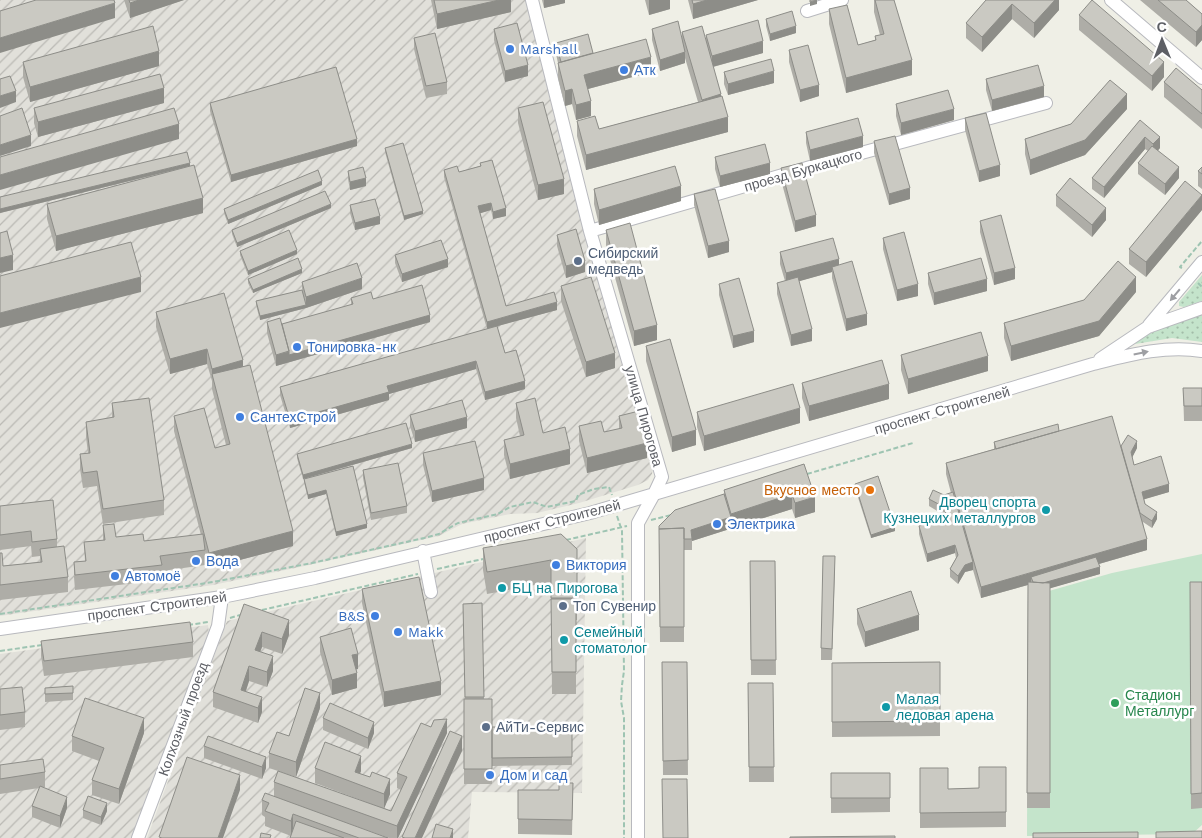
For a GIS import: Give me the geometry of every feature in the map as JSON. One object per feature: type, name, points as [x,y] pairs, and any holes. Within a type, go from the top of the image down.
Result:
[{"type":"street","name":"улица Пирогова","points":[[532,0],[590,231],[662,477],[638,523],[638,838]]},
{"type":"street","points":[[807,10],[842,0]]},
{"type":"street","points":[[1111,0],[1202,78]]},
{"type":"street","name":"проезд Буркацкого","points":[[590,231],[1046,103]]},
{"type":"street","points":[[1148,327],[1202,262]]},
{"type":"street","points":[[1093,364],[1148,327],[1202,308]]},
{"type":"street","points":[[1093,364],[1146,351],[1170,348],[1202,351]]},
{"type":"street","name":"проспект Строителей","points":[[0,629],[222,598],[590,514],[1093,364]]},
{"type":"street","points":[[424,552],[431,592]]},
{"type":"street","name":"Колхозный проезд","points":[[138,838],[219,620],[222,598]]},
{"type":"path","points":[[804,475],[913,443]]},
{"type":"path","points":[[0,614],[213,582],[312,563],[439,534],[458,523],[498,514],[510,507],[533,502],[547,507],[576,501],[578,495],[594,489],[609,487],[619,527],[622,531],[624,671],[621,701],[624,718],[624,838]]},
{"type":"path","points":[[561,541],[673,514]]},
{"type":"path","points":[[256,612],[484,558]]},
{"type":"path","points":[[189,625],[247,614]]},
{"type":"path","points":[[0,651],[50,644]]},
{"type":"shaded area","points":[[0,0],[526,0],[653,466],[652,474],[648,480],[638,485],[579,503],[537,513],[510,514],[462,524],[439,536],[300,567],[213,585],[0,616]]},
{"type":"shaded area","points":[[586,538],[582,793],[472,792],[468,838],[147,838],[227,621]]},
{"type":"shaded area","points":[[208,625],[209,633],[132,838],[0,838],[0,654]]},
{"type":"green space","points":[[1202,275],[1202,301],[1184,307],[1179,306],[1179,302]]},
{"type":"green space","points":[[1202,315],[1202,342],[1172,338],[1135,344],[1155,331]]},
{"type":"green space","name":"Стадион Металлург","points":[[1202,554],[1202,825],[1192,834],[1027,836],[1028,597],[1112,573]]},
{"type":"building","points":[[36,0],[114,0],[115,3],[0,38],[0,11]]},
{"type":"building","points":[[434,0],[499,0],[437,14]]},
{"type":"building","points":[[692,0],[707,0],[693,4]]},
{"type":"building","points":[[875,0],[894,0],[912,60],[846,78],[829,9],[847,5],[858,45],[876,40],[875,36],[884,34]]},
{"type":"building","points":[[986,0],[1055,0],[1034,23],[1012,4],[982,37],[966,23]]},
{"type":"building","points":[[1092,0],[1164,62],[1152,76],[1079,15]]},
{"type":"building","points":[[1158,0],[1186,0],[1202,14],[1202,25],[1196,32]]},
{"type":"building","points":[[792,11],[796,26],[770,34],[766,19]]},
{"type":"building","points":[[758,20],[763,41],[712,56],[706,35]]},
{"type":"building","points":[[678,21],[685,52],[660,60],[652,29]]},
{"type":"building","points":[[517,23],[528,65],[505,71],[494,29]]},
{"type":"building","points":[[153,26],[159,51],[30,87],[23,62]]},
{"type":"building","points":[[702,26],[721,94],[702,100],[682,32]]},
{"type":"building","points":[[435,33],[447,82],[426,86],[414,38]]},
{"type":"building","points":[[588,34],[593,53],[561,62],[556,43]]},
{"type":"building","points":[[646,39],[651,57],[584,75],[591,101],[576,105],[572,89],[565,91],[558,63]]},
{"type":"building","points":[[808,45],[819,85],[800,90],[789,50]]},
{"type":"building","points":[[771,59],[774,71],[728,84],[724,72]]},
{"type":"building","points":[[1038,65],[1044,86],[992,100],[986,79]]},
{"type":"building","points":[[336,67],[357,139],[231,175],[210,103]]},
{"type":"building","points":[[1176,68],[1202,90],[1202,114],[1164,82]]},
{"type":"building","points":[[160,74],[164,88],[38,122],[34,108]]},
{"type":"building","points":[[10,76],[16,91],[0,96],[0,79]]},
{"type":"building","points":[[1110,80],[1127,94],[1085,140],[1030,160],[1025,139],[1071,124]]},
{"type":"building","points":[[948,90],[954,109],[901,123],[896,104]]},
{"type":"building","points":[[722,96],[728,117],[586,155],[577,121],[595,116],[599,129]]},
{"type":"building","points":[[543,102],[564,179],[538,185],[518,108]]},
{"type":"building","points":[[22,108],[31,135],[0,145],[0,116]]},
{"type":"building","points":[[174,108],[179,124],[0,175],[0,157]]},
{"type":"building","points":[[986,113],[1000,165],[979,171],[965,118]]},
{"type":"building","points":[[858,118],[863,136],[810,150],[806,132]]},
{"type":"building","points":[[1140,120],[1160,137],[1153,144],[1145,137],[1104,187],[1092,178]]},
{"type":"building","points":[[895,136],[910,188],[889,194],[874,141]]},
{"type":"building","points":[[403,143],[423,211],[404,216],[385,148]]},
{"type":"building","points":[[765,144],[770,163],[720,176],[715,157]]},
{"type":"building","points":[[1152,146],[1179,167],[1165,184],[1138,163]]},
{"type":"building","points":[[187,152],[190,163],[0,209],[0,197]]},
{"type":"building","points":[[492,160],[506,208],[493,212],[491,203],[478,206],[506,306],[554,292],[557,302],[487,322],[444,170],[457,166],[459,172],[481,166],[480,163]]},
{"type":"building","points":[[802,163],[816,215],[795,221],[781,168]]},
{"type":"building","points":[[194,165],[203,198],[56,236],[47,204]]},
{"type":"building","points":[[675,166],[681,186],[599,210],[594,189]]},
{"type":"building","points":[[363,167],[366,178],[350,182],[348,171]]},
{"type":"building","points":[[318,170],[322,181],[228,220],[224,209]]},
{"type":"building","points":[[1070,178],[1106,208],[1092,225],[1056,195]]},
{"type":"building","points":[[1185,181],[1202,195],[1146,262],[1129,249]]},
{"type":"building","points":[[715,189],[729,241],[708,246],[694,194]]},
{"type":"building","points":[[325,191],[331,204],[237,243],[232,230]]},
{"type":"building","points":[[375,199],[380,216],[355,223],[350,205]]},
{"type":"building","points":[[1001,215],[1015,268],[994,273],[980,221]]},
{"type":"building","points":[[630,223],[657,325],[634,331],[606,230]]},
{"type":"building","points":[[576,229],[585,261],[566,266],[557,235]]},
{"type":"building","points":[[289,230],[297,250],[248,271],[240,251]]},
{"type":"building","points":[[7,231],[13,255],[0,258],[0,233]]},
{"type":"building","points":[[904,232],[918,284],[897,290],[883,238]]},
{"type":"building","points":[[833,238],[839,259],[786,273],[780,252]]},
{"type":"building","points":[[441,240],[448,259],[402,274],[395,255]]},
{"type":"building","points":[[131,242],[141,277],[0,313],[0,276]]},
{"type":"building","points":[[298,258],[302,269],[253,290],[248,279]]},
{"type":"building","points":[[981,258],[987,279],[934,293],[928,273]]},
{"type":"building","points":[[852,261],[867,314],[846,319],[832,267]]},
{"type":"building","points":[[1118,261],[1136,277],[1099,321],[1011,346],[1004,323],[1084,300]]},
{"type":"building","points":[[357,263],[362,278],[306,297],[302,282]]},
{"type":"building","points":[[591,277],[615,353],[586,362],[561,286]]},
{"type":"building","points":[[798,277],[812,329],[791,335],[777,283]]},
{"type":"building","points":[[739,278],[754,331],[733,336],[719,284]]},
{"type":"building","points":[[422,285],[430,315],[289,355],[282,324],[353,304],[351,298],[371,292],[373,299]]},
{"type":"building","points":[[302,290],[306,305],[260,316],[256,301]]},
{"type":"building","points":[[224,293],[243,360],[212,369],[207,349],[170,359],[156,312]]},
{"type":"building","points":[[280,318],[289,351],[276,355],[267,322]]},
{"type":"building","points":[[497,326],[505,353],[516,350],[525,381],[485,392],[476,361],[387,386],[389,392],[290,420],[280,387]]},
{"type":"building","points":[[981,332],[988,356],[908,379],[901,355]]},
{"type":"building","points":[[670,339],[696,430],[672,437],[646,346]]},
{"type":"building","points":[[882,360],[889,384],[809,406],[802,383]]},
{"type":"building","points":[[250,365],[293,531],[209,553],[174,416],[204,408],[215,448],[230,444],[212,374]]},
{"type":"building","points":[[793,384],[800,408],[704,436],[697,412]]},
{"type":"building","points":[[1183,388],[1202,388],[1202,406],[1184,406]]},
{"type":"building","points":[[149,398],[164,500],[103,509],[97,471],[83,473],[80,454],[90,453],[86,422],[114,417],[112,403]]},
{"type":"building","points":[[535,398],[543,433],[565,427],[570,449],[510,464],[504,440],[524,435],[516,403]]},
{"type":"building","points":[[462,400],[467,417],[415,431],[410,415]]},
{"type":"building","points":[[639,411],[647,443],[587,458],[579,426],[601,421],[604,432],[622,428],[619,416]]},
{"type":"building","name":"Дворец спорта Кузнецких металлургов","points":[[1112,416],[1147,539],[981,587],[946,463]]},
{"type":"building","points":[[406,423],[412,444],[303,475],[297,454]]},
{"type":"building","points":[[1058,424],[1059,431],[996,449],[994,442]]},
{"type":"building","points":[[1128,435],[1137,441],[1131,452],[1134,465],[1161,456],[1169,484],[1142,492],[1145,504],[1157,512],[1152,521],[1140,513],[1121,446]]},
{"type":"building","points":[[475,441],[484,478],[432,491],[423,453]]},
{"type":"building","points":[[398,463],[407,506],[371,513],[363,470]]},
{"type":"building","points":[[804,464],[815,497],[795,503],[792,494],[731,514],[724,490]]},
{"type":"building","points":[[353,466],[367,524],[336,532],[326,490],[308,495],[304,479]]},
{"type":"building","points":[[878,476],[895,527],[871,535],[855,484]]},
{"type":"building","points":[[933,490],[944,495],[953,492],[973,562],[965,565],[958,576],[950,569],[958,555],[955,545],[927,554],[919,526],[947,518],[944,507],[929,499]]},
{"type":"building","points":[[724,494],[731,517],[691,530],[692,539],[684,539],[684,528],[659,529],[659,526],[675,510]]},
{"type":"building","points":[[53,500],[57,539],[32,542],[31,531],[0,535],[0,506]]},
{"type":"building","points":[[114,524],[116,537],[143,534],[144,541],[203,534],[205,550],[160,556],[162,565],[75,575],[74,562],[86,561],[84,542],[105,540],[103,525]]},
{"type":"building","points":[[684,528],[684,627],[660,627],[659,529]]},
{"type":"building","points":[[561,534],[577,549],[577,598],[551,598],[551,560],[487,572],[483,548]]},
{"type":"building","points":[[64,546],[68,577],[0,585],[0,553],[2,553],[3,566],[42,562],[40,549]]},
{"type":"building","points":[[823,556],[835,556],[832,649],[821,648]]},
{"type":"building","points":[[1096,557],[1100,567],[1043,583],[1033,582],[1031,577]]},
{"type":"building","points":[[750,561],[775,561],[776,660],[751,660]]},
{"type":"building","points":[[419,577],[441,681],[384,692],[362,589]]},
{"type":"building","points":[[1028,582],[1050,583],[1050,793],[1027,793]]},
{"type":"building","points":[[1190,582],[1202,582],[1202,793],[1191,794]]},
{"type":"building","points":[[911,591],[919,615],[865,632],[857,609]]},
{"type":"building","name":"Семейный стоматолог","points":[[551,599],[576,599],[576,672],[552,672]]},
{"type":"building","points":[[482,603],[484,697],[465,697],[463,604]]},
{"type":"building","points":[[244,604],[289,620],[282,639],[262,632],[255,650],[273,656],[267,672],[249,666],[241,690],[262,697],[258,708],[213,692]]},
{"type":"building","points":[[190,622],[193,642],[44,661],[41,641]]},
{"type":"building","points":[[351,628],[358,654],[352,655],[357,673],[332,680],[320,637]]},
{"type":"building","points":[[662,662],[687,662],[688,760],[663,761]]},
{"type":"building","name":"Малая ледовая арена","points":[[940,662],[940,721],[832,722],[832,663]]},
{"type":"building","points":[[748,683],[773,683],[774,767],[749,767]]},
{"type":"building","points":[[73,686],[73,693],[45,694],[45,688]]},
{"type":"building","points":[[22,687],[25,712],[0,715],[0,689]]},
{"type":"building","points":[[305,688],[320,693],[296,762],[269,753],[277,732],[289,736]]},
{"type":"building","points":[[85,698],[144,718],[119,789],[92,780],[104,748],[72,736]]},
{"type":"building","points":[[464,699],[492,699],[492,769],[464,769]]},
{"type":"building","points":[[330,703],[374,722],[368,738],[323,718]]},
{"type":"building","points":[[447,719],[397,826],[274,782],[278,771],[391,811],[407,777],[397,773],[421,723],[431,727],[434,720]]},
{"type":"building","points":[[492,727],[572,727],[572,757],[492,758]]},
{"type":"building","points":[[450,731],[462,736],[415,838],[402,837]]},
{"type":"building","points":[[208,736],[266,757],[262,767],[204,746]]},
{"type":"building","points":[[325,742],[361,756],[355,772],[370,777],[372,772],[390,779],[384,794],[315,768]]},
{"type":"building","points":[[187,757],[240,775],[218,838],[159,837]]},
{"type":"building","points":[[43,759],[45,772],[0,779],[0,765]]},
{"type":"building","points":[[979,767],[1006,767],[1006,812],[920,813],[920,768],[948,768],[948,789],[979,788]]},
{"type":"building","points":[[831,773],[890,773],[890,798],[831,798]]},
{"type":"building","points":[[662,779],[687,779],[688,838],[663,838]]},
{"type":"building","points":[[559,783],[573,783],[572,820],[518,819],[518,790],[559,790]]},
{"type":"building","points":[[40,786],[67,797],[60,816],[32,806]]},
{"type":"building","points":[[265,793],[388,838],[359,838],[293,814],[291,821],[265,811],[269,803],[262,800]]},
{"type":"building","points":[[88,796],[107,803],[101,817],[83,810]]},
{"type":"building","points":[[296,821],[344,838],[290,838]]},
{"type":"building","points":[[436,824],[453,829],[450,838],[432,838]]},
{"type":"building","points":[[1202,831],[1202,838],[1156,838],[1156,832]]},
{"type":"building","points":[[1138,832],[1138,838],[1033,838],[1033,833]]},
{"type":"building","points":[[261,833],[271,835],[270,838],[260,838]]},
{"type":"building","points":[[895,836],[895,838],[790,838],[790,837]]},
{"type":"place","name":"Marshall","points":[[510,49]]},
{"type":"place","name":"Атк","points":[[624,70]]},
{"type":"place","name":"Сибирский медведь","points":[[578,261]]},
{"type":"place","name":"Тонировка-нк","points":[[297,347]]},
{"type":"place","name":"СантехСтрой","points":[[240,417]]},
{"type":"place","name":"Вкусное место","points":[[870,490]]},
{"type":"place","name":"Дворец спорта Кузнецких металлургов","points":[[1046,510]]},
{"type":"place","name":"Электрика","points":[[717,524]]},
{"type":"place","name":"Вода","points":[[196,561]]},
{"type":"place","name":"Виктория","points":[[556,565]]},
{"type":"place","name":"Автомоё","points":[[115,576]]},
{"type":"place","name":"БЦ на Пирогова","points":[[502,588]]},
{"type":"place","name":"Топ Сувенир","points":[[563,606]]},
{"type":"place","name":"B&S","points":[[375,616]]},
{"type":"place","name":"Makk","points":[[398,632]]},
{"type":"place","name":"Семейный стоматолог","points":[[564,640]]},
{"type":"place","name":"Стадион Металлург","points":[[1115,703]]},
{"type":"place","name":"Малая ледовая арена","points":[[886,707]]},
{"type":"place","name":"АйТи-Сервис","points":[[486,727]]},
{"type":"place","name":"Дом и сад","points":[[490,775]]}]
